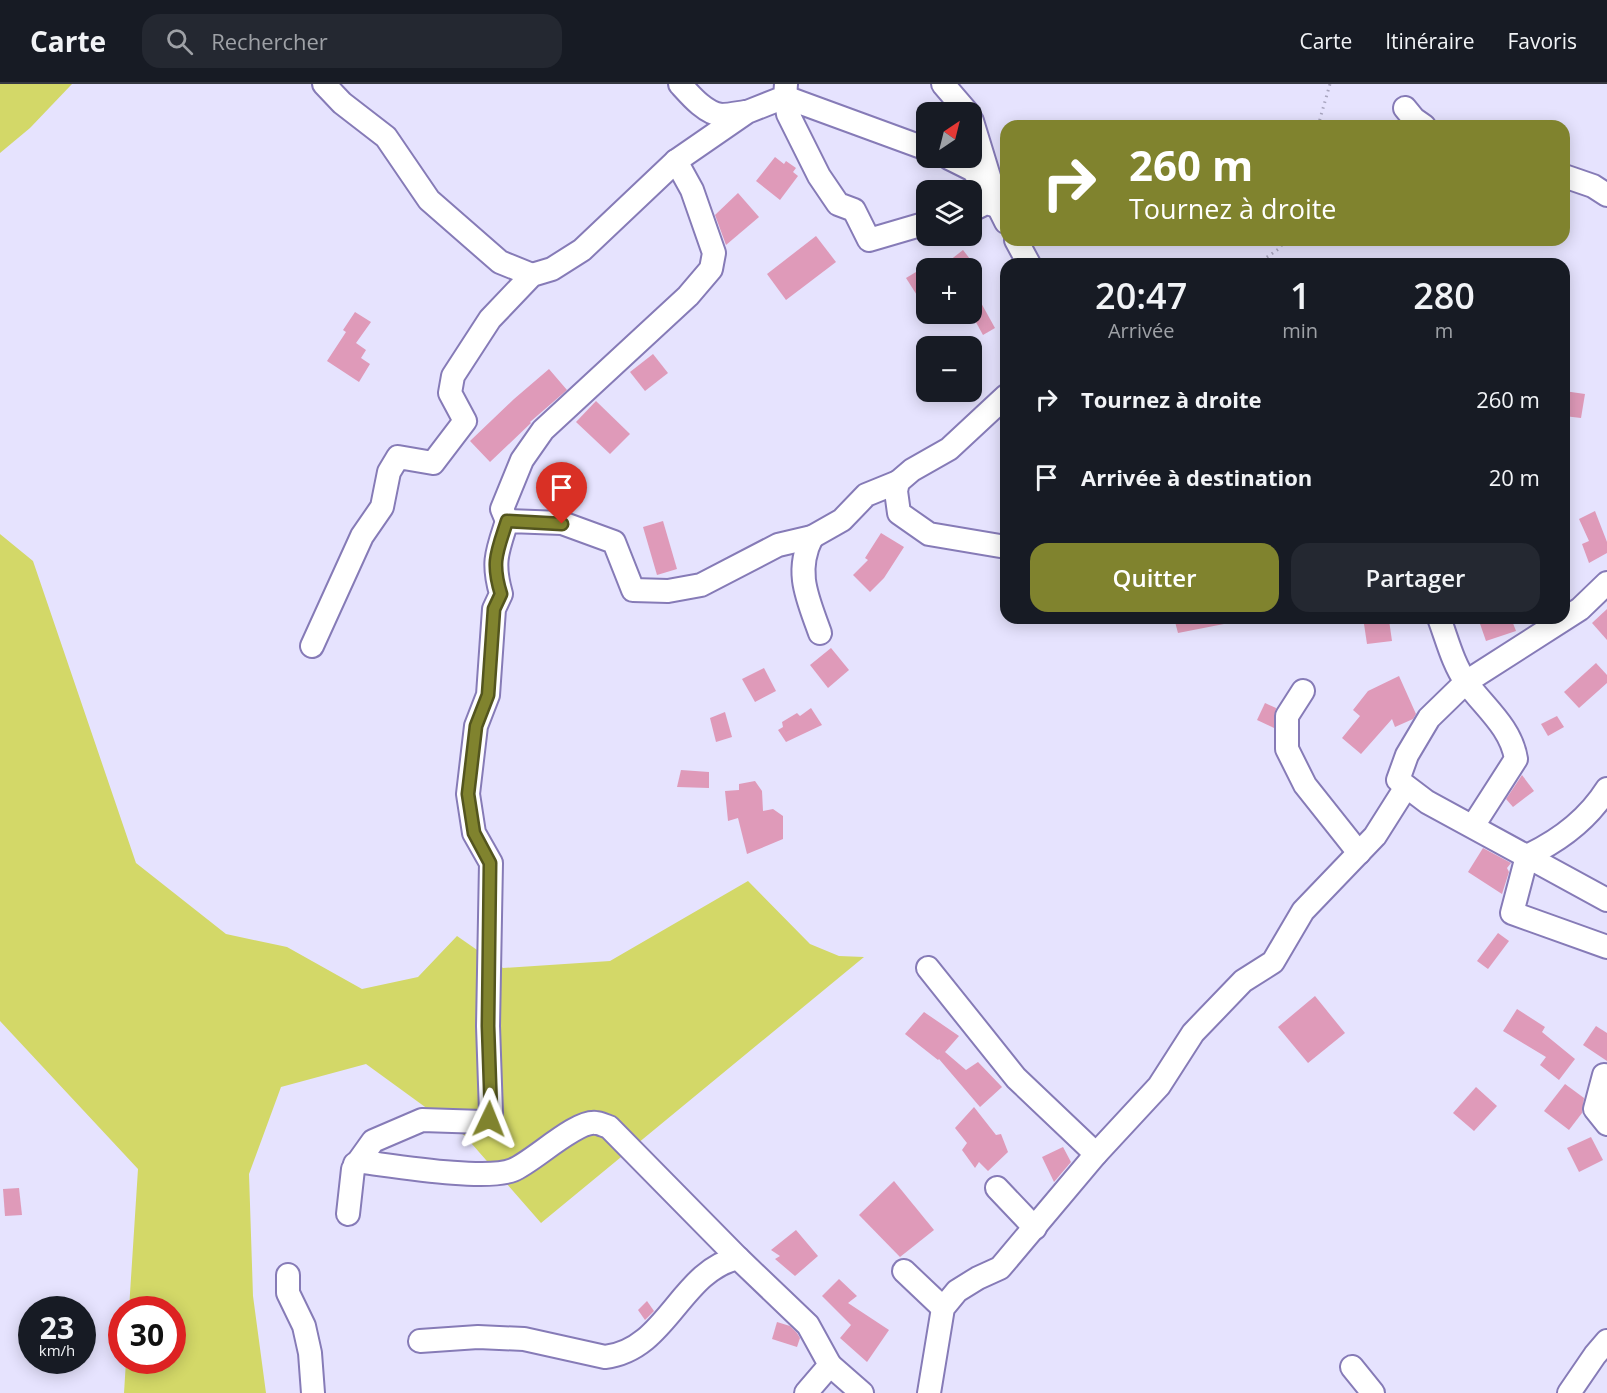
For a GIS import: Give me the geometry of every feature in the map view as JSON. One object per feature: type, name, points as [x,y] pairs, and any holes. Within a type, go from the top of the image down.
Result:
[{"type":"street","points":[[324,84],[342,103],[386,137],[429,200],[500,262],[532,275]]},
{"type":"street","points":[[680,84],[696,101],[712,112],[720,115],[747,112]]},
{"type":"street","points":[[943,84],[958,102]]},
{"type":"street","points":[[312,646],[362,536],[382,507],[389,472],[398,457],[433,463],[465,421],[450,393],[453,376],[490,319],[532,275],[552,269],[582,250],[676,161],[747,112],[785,90]]},
{"type":"street","points":[[785,90],[916,144]]},
{"type":"street","points":[[785,90],[788,114],[819,176],[838,204],[854,210],[869,240],[916,226]]},
{"type":"street","points":[[1405,108],[1418,120]]},
{"type":"street","points":[[982,152],[1000,208]]},
{"type":"street","points":[[348,1214],[355,1164],[373,1141],[422,1120],[483,1122],[489,1119],[491,1113],[488,1026],[490,863],[474,833],[468,794],[476,726],[488,695],[494,609],[501,594],[495,572],[496,555],[507,521],[502,509],[522,460],[543,430],[688,296],[711,269],[714,253],[692,190],[676,161]]},
{"type":"street","points":[[969,168],[973,170],[1000,211]]},
{"type":"street","points":[[1570,178],[1593,186],[1607,195]]},
{"type":"street","points":[[982,205],[987,203],[1000,213]]},
{"type":"street","points":[[507,521],[562,524],[614,542],[633,590],[668,591],[701,585],[778,545],[812,537],[842,520],[866,495],[898,482],[912,470],[949,449],[1000,402]]},
{"type":"street","points":[[898,482],[896,491],[899,513],[929,534],[1000,546]]},
{"type":"street","points":[[812,537],[804,552],[803,585],[820,633]]},
{"type":"street","points":[[1570,615],[1607,583]]},
{"type":"street","points":[[1441,624],[1457,666],[1466,682],[1510,736],[1516,759],[1473,826]]},
{"type":"street","points":[[1557,624],[1466,682],[1429,718],[1407,755],[1398,780],[1427,802],[1607,900]]},
{"type":"street","points":[[1303,691],[1287,716],[1287,749],[1305,785],[1359,853]]},
{"type":"street","points":[[929,1393],[943,1308],[957,1291],[1000,1268],[1096,1154],[1159,1086],[1193,1033],[1243,981],[1273,962],[1304,911],[1375,836],[1406,787]]},
{"type":"street","points":[[1607,789],[1598,803],[1560,838],[1527,856],[1512,913],[1607,947]]},
{"type":"street","points":[[928,968],[1016,1078],[1096,1154]]},
{"type":"street","points":[[1604,1075],[1595,1109],[1607,1124]]},
{"type":"street","points":[[355,1164],[363,1162],[490,1174],[513,1171],[579,1128],[594,1122],[609,1127],[738,1258],[808,1325],[830,1365],[862,1393]]},
{"type":"street","points":[[997,1188],[1035,1228]]},
{"type":"street","points":[[420,1341],[478,1337],[524,1339],[605,1358],[616,1356],[633,1349],[657,1329],[702,1276],[719,1264],[738,1258]]},
{"type":"street","points":[[904,1271],[943,1308]]},
{"type":"street","points":[[288,1275],[288,1293],[304,1326],[310,1353],[313,1393]]},
{"type":"street","points":[[1569,1393],[1603,1354]]},
{"type":"street","points":[[806,1393],[830,1365]]},
{"type":"street","points":[[1352,1367],[1373,1393]]},
{"type":"path","points":[[1320,120],[1330,84]]},
{"type":"path","points":[[1266,258],[1281,246]]},
{"type":"green space","points":[[0,84],[72,84],[30,128],[0,153]]},
{"type":"green space","points":[[0,534],[33,561],[136,863],[226,934],[287,947],[362,989],[418,977],[457,936],[503,968],[610,961],[748,881],[810,944],[839,956],[864,957],[541,1223],[465,1136],[366,1064],[281,1087],[249,1174],[253,1296],[266,1393],[124,1393],[125,1374],[186,1374],[186,1296],[130,1296],[138,1169],[0,1021]]},
{"type":"building","points":[[775,157],[784,164],[786,161],[796,168],[793,172],[798,176],[780,200],[756,181]]},
{"type":"building","points":[[738,193],[759,217],[726,245],[715,215]]},
{"type":"building","points":[[816,236],[836,262],[786,300],[767,274]]},
{"type":"building","points":[[963,250],[969,258],[953,258]]},
{"type":"building","points":[[916,272],[916,294],[906,278]]},
{"type":"building","points":[[982,305],[995,328],[983,335],[977,324],[982,324]]},
{"type":"building","points":[[355,312],[371,322],[356,343],[366,350],[361,358],[370,364],[359,382],[327,361],[346,332],[343,330]]},
{"type":"building","points":[[653,354],[668,373],[645,391],[630,372]]},
{"type":"building","points":[[549,369],[567,390],[530,422],[490,462],[470,441]]},
{"type":"building","points":[[1570,392],[1585,394],[1581,418],[1570,417]]},
{"type":"building","points":[[596,401],[630,434],[610,454],[576,422]]},
{"type":"building","points":[[1595,511],[1607,542],[1607,553],[1589,563],[1582,544],[1589,541],[1579,519]]},
{"type":"building","points":[[663,521],[677,569],[657,575],[643,527]]},
{"type":"building","points":[[881,533],[904,547],[884,578],[870,592],[853,575],[868,560],[865,558]]},
{"type":"building","points":[[1607,609],[1607,640],[1592,623]]},
{"type":"building","points":[[1176,624],[1224,624],[1178,633]]},
{"type":"building","points":[[1364,624],[1390,624],[1392,641],[1367,644]]},
{"type":"building","points":[[1480,624],[1513,624],[1516,631],[1486,641]]},
{"type":"building","points":[[831,648],[849,670],[828,688],[810,665]]},
{"type":"building","points":[[1596,663],[1607,675],[1607,683],[1579,708],[1564,692]]},
{"type":"building","points":[[764,668],[776,691],[755,702],[742,679]]},
{"type":"building","points":[[1399,676],[1416,714],[1413,719],[1395,727],[1392,719],[1361,754],[1342,738],[1360,716],[1353,710],[1368,691]]},
{"type":"building","points":[[1265,703],[1276,708],[1274,728],[1257,720]]},
{"type":"building","points":[[811,708],[822,725],[786,742],[778,730],[783,727],[782,722],[797,713],[800,716]]},
{"type":"building","points":[[725,712],[732,737],[716,742],[710,718]]},
{"type":"building","points":[[1557,716],[1564,727],[1548,736],[1541,724]]},
{"type":"building","points":[[681,770],[709,772],[709,788],[677,787]]},
{"type":"building","points":[[1522,775],[1534,791],[1513,807],[1506,799]]},
{"type":"building","points":[[755,781],[762,791],[763,811],[773,809],[783,816],[783,839],[747,854],[738,818],[728,821],[725,791],[739,790],[739,784]]},
{"type":"building","points":[[1483,848],[1511,863],[1507,868],[1509,872],[1502,894],[1468,872]]},
{"type":"building","points":[[1498,933],[1509,941],[1488,969],[1477,961]]},
{"type":"building","points":[[1315,996],[1345,1033],[1308,1063],[1278,1027]]},
{"type":"building","points":[[1517,1009],[1545,1027],[1542,1032],[1575,1059],[1559,1080],[1540,1065],[1546,1057],[1503,1031]]},
{"type":"building","points":[[924,1012],[959,1036],[945,1052],[966,1070],[978,1062],[1002,1087],[980,1107],[939,1059],[905,1034]]},
{"type":"building","points":[[1596,1026],[1607,1033],[1607,1061],[1583,1045]]},
{"type":"building","points":[[1565,1084],[1584,1098],[1582,1113],[1569,1130],[1544,1111]]},
{"type":"building","points":[[1476,1087],[1497,1106],[1474,1131],[1453,1113]]},
{"type":"building","points":[[974,1107],[996,1135],[1001,1134],[1008,1152],[988,1171],[979,1162],[975,1168],[962,1150],[967,1143],[955,1128]]},
{"type":"building","points":[[1591,1137],[1603,1160],[1579,1172],[1567,1148]]},
{"type":"building","points":[[1063,1147],[1071,1162],[1054,1182],[1042,1157]]},
{"type":"building","points":[[894,1181],[934,1230],[900,1257],[859,1215]]},
{"type":"building","points":[[19,1188],[22,1215],[5,1216],[3,1189]]},
{"type":"building","points":[[796,1230],[818,1256],[795,1276],[775,1259],[780,1256],[771,1250]]},
{"type":"building","points":[[839,1279],[857,1296],[848,1303],[889,1330],[867,1362],[840,1338],[851,1325],[822,1296]]},
{"type":"building","points":[[647,1301],[654,1311],[645,1320],[638,1310]]},
{"type":"building","points":[[777,1322],[790,1326],[797,1333],[800,1338],[797,1347],[772,1339]]},
{"type":"route","points":[[489,1119],[491,1113],[488,1026],[490,863],[474,833],[468,794],[476,726],[488,695],[494,609],[501,594],[495,572],[496,555],[507,521],[562,524]]}]
